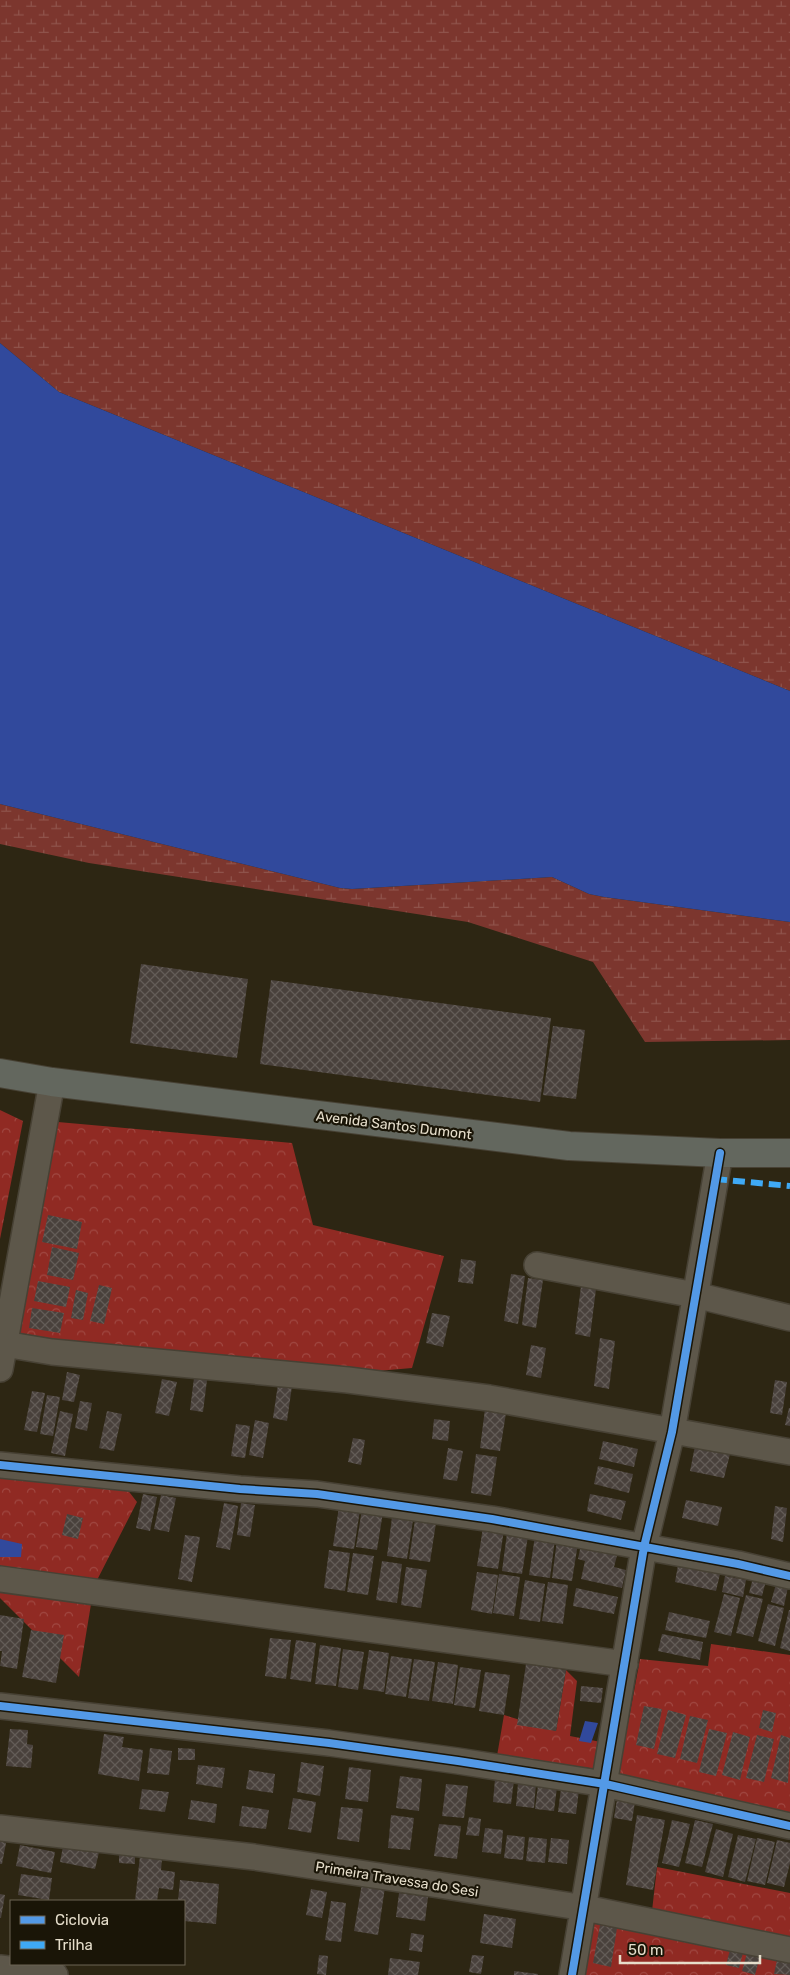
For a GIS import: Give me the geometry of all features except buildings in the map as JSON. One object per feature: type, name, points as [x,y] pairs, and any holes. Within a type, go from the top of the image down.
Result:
[{"type":"main road","name":"Avenida Santos Dumont","points":[[0,1073],[52,1082],[569,1146],[720,1153],[790,1153]]},
{"type":"street","points":[[0,1369],[52,1082]]},
{"type":"street","points":[[572,1975],[585,1908],[644,1547],[672,1432],[720,1153]]},
{"type":"street","points":[[537,1264],[695,1295],[790,1318]]},
{"type":"street","points":[[4,1344],[52,1352],[348,1380],[490,1398],[790,1452]]},
{"type":"street","points":[[0,1465],[240,1489],[317,1494],[492,1519],[738,1564],[790,1576]]},
{"type":"street","points":[[0,1579],[625,1664]]},
{"type":"street","points":[[0,1706],[329,1743],[605,1784],[790,1826]]},
{"type":"street","name":"Primeira Travessa do Sesi","points":[[0,1828],[254,1857],[585,1908],[790,1950]]},
{"type":"street","points":[[0,1968],[55,1975]]},
{"type":"green space","points":[[0,0],[790,0],[790,691],[59,392],[0,343]]},
{"type":"green space","points":[[0,804],[340,888],[352,889],[552,877],[589,894],[604,897],[790,922],[790,1040],[645,1042],[593,962],[468,922],[89,863],[0,844]]},
{"type":"green space","points":[[0,1110],[23,1121],[0,1239]]},
{"type":"green space","points":[[58,1122],[292,1143],[313,1225],[444,1256],[412,1368],[366,1372],[15,1336]]},
{"type":"green space","points":[[0,1471],[123,1484],[137,1502],[94,1586],[79,1677],[0,1598]]},
{"type":"green space","points":[[711,1644],[790,1655],[790,1815],[618,1777],[640,1659],[708,1666]]},
{"type":"green space","points":[[566,1670],[577,1681],[570,1736],[606,1743],[597,1769],[497,1756],[504,1715],[556,1731]]},
{"type":"green space","points":[[657,1867],[790,1893],[790,1941],[652,1911]]},
{"type":"green space","points":[[594,1915],[790,1961],[790,1975],[583,1975]]},
{"type":"water","points":[[0,343],[59,392],[790,691],[790,922],[604,897],[589,894],[552,877],[352,889],[340,888],[0,804]]},
{"type":"water","points":[[0,1539],[22,1544],[21,1557],[0,1557]]},
{"type":"water","points":[[585,1721],[598,1723],[591,1743],[579,1741]]},
{"type":"marked path","points":[[715,1179],[790,1186]]},
{"type":"cycle path","points":[[572,1975],[644,1547],[672,1432],[720,1153]]},
{"type":"cycle path","points":[[0,1465],[240,1489],[317,1494],[492,1519],[738,1564],[790,1576]]},
{"type":"cycle path","points":[[0,1706],[329,1743],[458,1761],[605,1784],[790,1826]]}]
